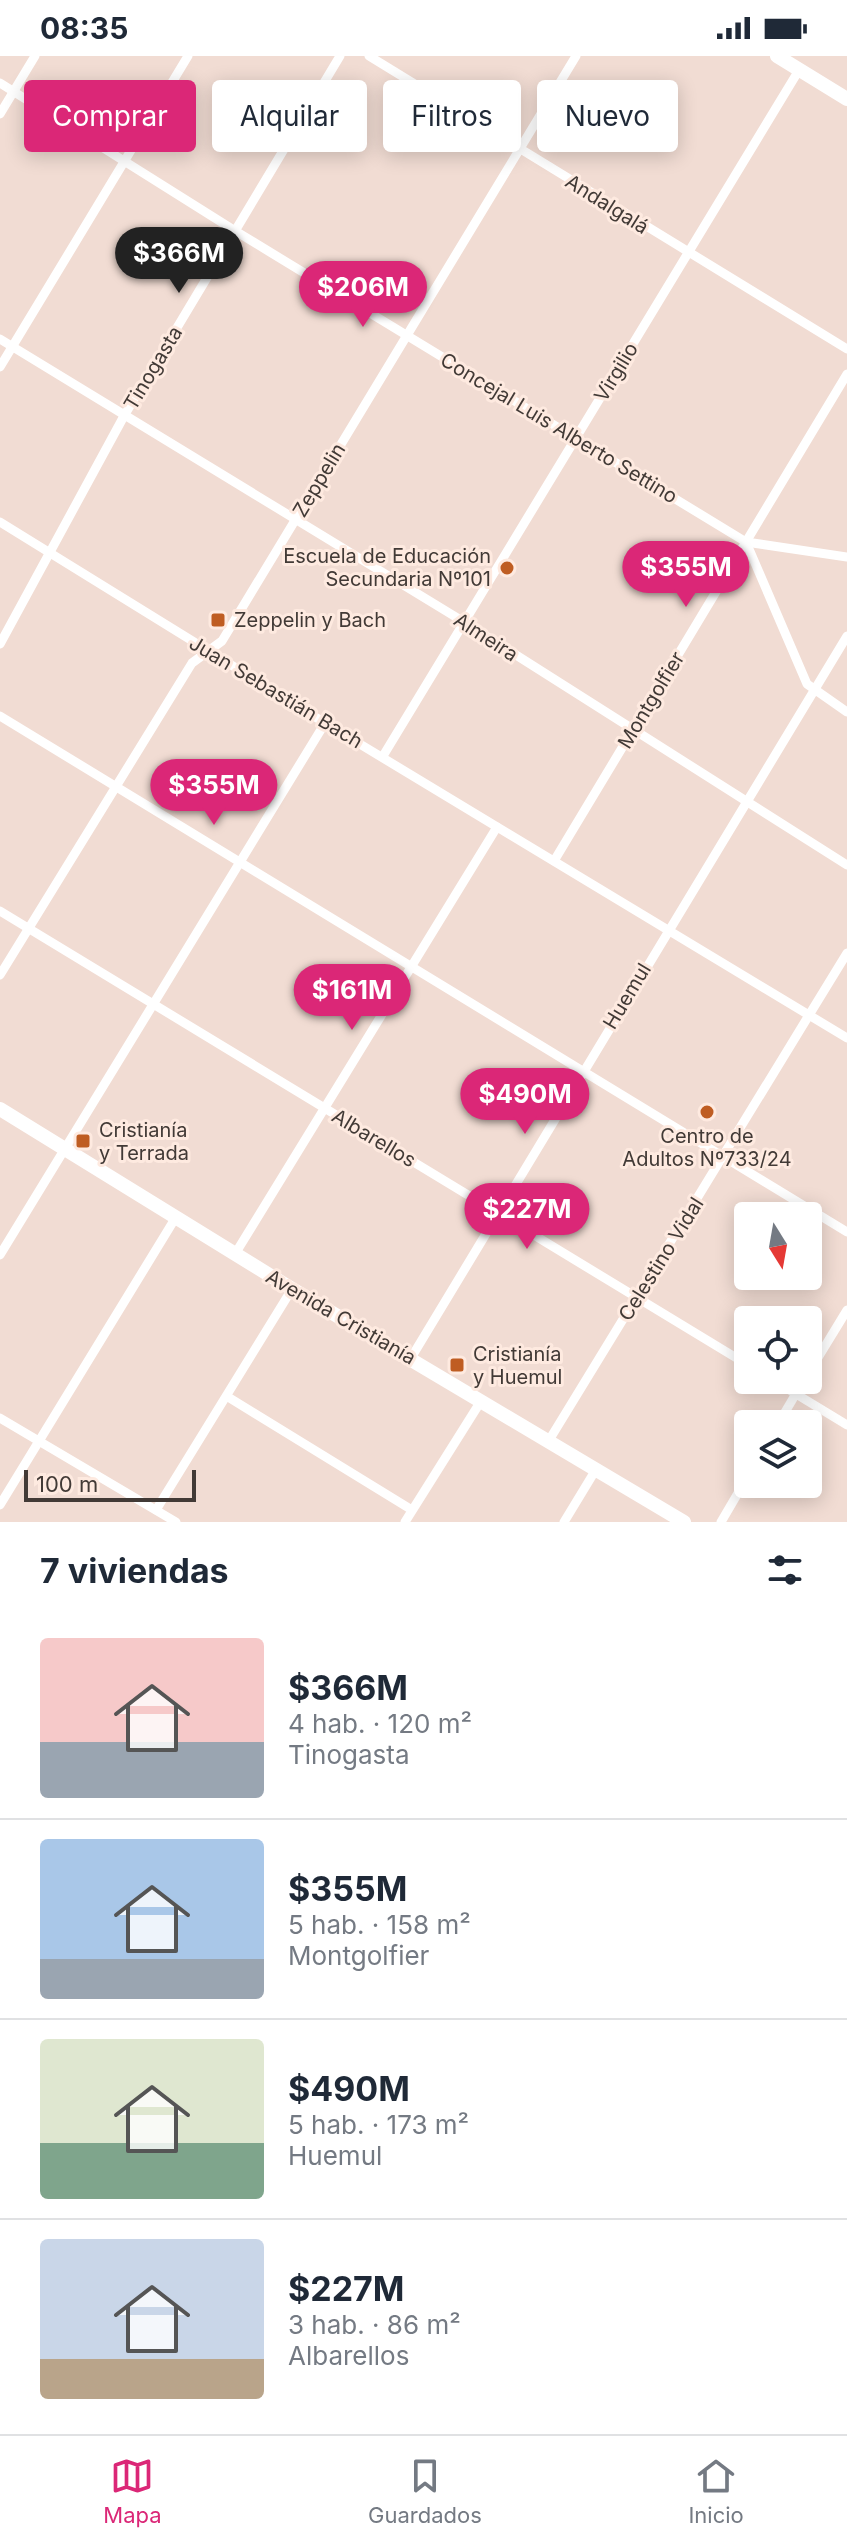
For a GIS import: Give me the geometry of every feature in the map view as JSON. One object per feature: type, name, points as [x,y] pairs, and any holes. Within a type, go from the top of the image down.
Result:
[{"type":"main road","points":[[777,56],[847,99]]},
{"type":"main road","name":"Avenida Cristianía","points":[[0,1109],[292,1289],[684,1522]]},
{"type":"street","points":[[0,114],[35,56]]},
{"type":"street","points":[[0,367],[188,56]]},
{"type":"street","name":"Tinogasta","points":[[0,644],[124,416],[340,56]]},
{"type":"street","name":"Andalgalá","points":[[369,56],[408,80]]},
{"type":"street","name":"Zeppelin","points":[[521,147],[576,56]]},
{"type":"street","name":"Virgilio","points":[[383,756],[799,70]]},
{"type":"street","name":"Concejal Luis Alberto Settino","points":[[0,83],[237,232],[746,542],[847,557]]},
{"type":"street","name":"Andalgalá","points":[[521,150],[847,349]]},
{"type":"street","name":"Zeppelin","points":[[0,975],[192,663],[222,641],[518,152]]},
{"type":"street","name":"Almeira","points":[[0,339],[464,622],[847,865]]},
{"type":"street","name":"Montgolfier","points":[[554,861],[746,542],[843,390],[847,374]]},
{"type":"street","name":"Juan Sebastián Bach","points":[[0,522],[325,723],[847,1038]]},
{"type":"street","points":[[746,542],[804,678],[813,691],[847,712]]},
{"type":"street","name":"Huemul","points":[[411,1358],[847,636]]},
{"type":"street","points":[[0,716],[847,1232]]},
{"type":"street","points":[[0,1255],[325,723]]},
{"type":"street","points":[[235,1254],[497,827]]},
{"type":"street","name":"Albarellos","points":[[0,911],[734,1357]]},
{"type":"street","name":"Celestino Vidal","points":[[548,1442],[847,953]]},
{"type":"street","points":[[0,1505],[176,1217]]},
{"type":"street","points":[[156,1510],[292,1289]]},
{"type":"street","points":[[822,1351],[847,1310]]},
{"type":"street","points":[[786,1410],[796,1394],[847,1425]]},
{"type":"street","points":[[228,1397],[412,1510]]},
{"type":"street","points":[[405,1522],[481,1401]]},
{"type":"street","points":[[0,1418],[176,1522]]},
{"type":"street","points":[[564,1522],[595,1471]]},
{"type":"street","points":[[721,1522],[735,1498]]},
{"type":"place","name":"Escuela de Educación Secundaria Nº101","points":[[507,568]]},
{"type":"place","name":"Zeppelin y Bach","points":[[218,620]]},
{"type":"place","name":"Centro de Adultos Nº733/24","points":[[707,1112]]},
{"type":"place","name":"Cristianía y Terrada","points":[[83,1141]]},
{"type":"place","name":"Cristianía y Huemul","points":[[457,1365]]}]
